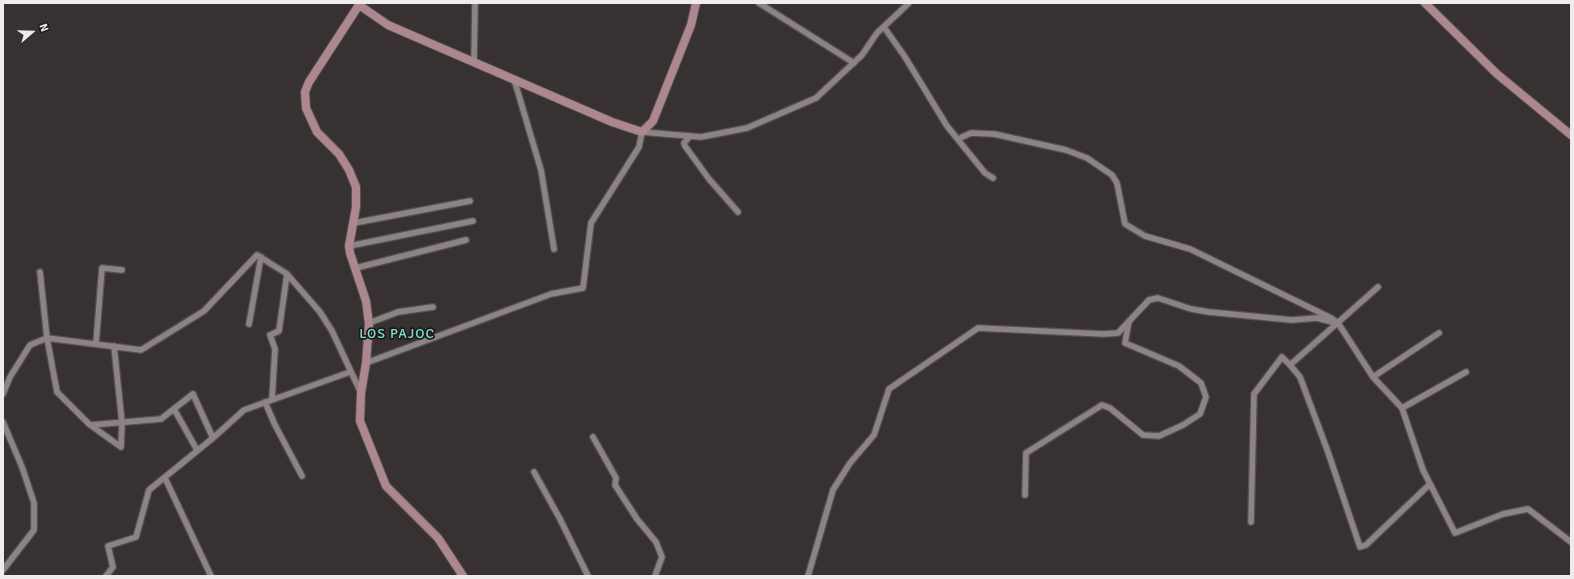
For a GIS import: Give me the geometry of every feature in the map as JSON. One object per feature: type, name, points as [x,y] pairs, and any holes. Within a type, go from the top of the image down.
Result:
[{"type":"street","points":[[474,61],[475,3]]},
{"type":"street","points":[[366,363],[551,294],[584,288],[591,223],[640,147],[642,132],[653,121],[691,25],[696,3]]},
{"type":"street","points":[[759,3],[854,62]]},
{"type":"street","points":[[463,576],[438,538],[386,486],[360,421],[361,393],[366,363],[369,323],[366,301],[349,246],[354,223],[356,187],[349,170],[339,154],[317,132],[306,108],[305,92],[308,82],[358,4],[388,25],[612,122],[642,132],[701,137],[747,128],[816,98],[854,62],[884,27],[909,3]]},
{"type":"street","points":[[1425,3],[1498,74],[1571,135]]},
{"type":"street","points":[[884,27],[905,57],[947,126],[985,173],[993,178]]},
{"type":"street","points":[[514,79],[541,170],[554,249]]},
{"type":"street","points":[[962,137],[971,133],[994,134],[1066,150],[1087,158],[1112,175],[1118,184],[1125,224],[1146,236],[1190,249],[1331,318],[1338,323],[1372,377],[1402,408],[1423,470],[1455,533],[1503,514],[1528,509],[1571,542]]},
{"type":"street","points":[[690,136],[684,143],[685,146],[709,178],[738,212]]},
{"type":"street","points":[[354,223],[470,201]]},
{"type":"street","points":[[349,246],[474,221]]},
{"type":"street","points":[[356,268],[466,240]]},
{"type":"street","points":[[3,394],[10,376],[30,344],[48,338],[141,350],[204,312],[257,256],[287,274],[320,312],[332,331],[361,393]]},
{"type":"street","points":[[250,324],[261,258]]},
{"type":"street","points":[[96,344],[102,268],[122,270]]},
{"type":"street","points":[[40,272],[48,338],[57,392],[90,425],[121,447],[122,423],[114,346]]},
{"type":"street","points":[[272,399],[275,349],[270,335],[279,331],[287,274]]},
{"type":"street","points":[[1290,365],[1378,287]]},
{"type":"street","points":[[808,576],[833,490],[850,463],[874,435],[889,389],[978,328],[1104,334],[1118,333],[1149,300],[1158,298],[1191,309],[1209,312],[1292,320],[1316,318],[1338,323]]},
{"type":"street","points":[[369,323],[398,312],[433,307]]},
{"type":"street","points":[[1024,495],[1026,452],[1102,405],[1110,408],[1143,435],[1159,436],[1183,425],[1200,414],[1206,397],[1201,383],[1179,366],[1125,343],[1129,321]]},
{"type":"street","points":[[1372,377],[1439,333]]},
{"type":"street","points":[[1251,522],[1254,394],[1282,357],[1300,377],[1328,452],[1360,547],[1366,545],[1430,484]]},
{"type":"street","points":[[106,576],[113,568],[108,546],[136,537],[149,490],[213,438],[244,410],[350,372]]},
{"type":"street","points":[[1402,408],[1466,372]]},
{"type":"street","points":[[90,425],[161,419],[193,394],[213,438]]},
{"type":"street","points":[[265,402],[275,426],[302,476]]},
{"type":"street","points":[[174,409],[197,450]]},
{"type":"street","points":[[3,422],[22,467],[34,503],[34,530],[3,570]]},
{"type":"street","points":[[593,437],[616,478],[615,485],[637,519],[656,542],[662,557],[655,576]]},
{"type":"street","points":[[534,472],[560,519],[588,576]]},
{"type":"street","points":[[165,478],[212,576]]},
{"type":"district","name":"LOS PAJOC","points":[[397,334]]}]
